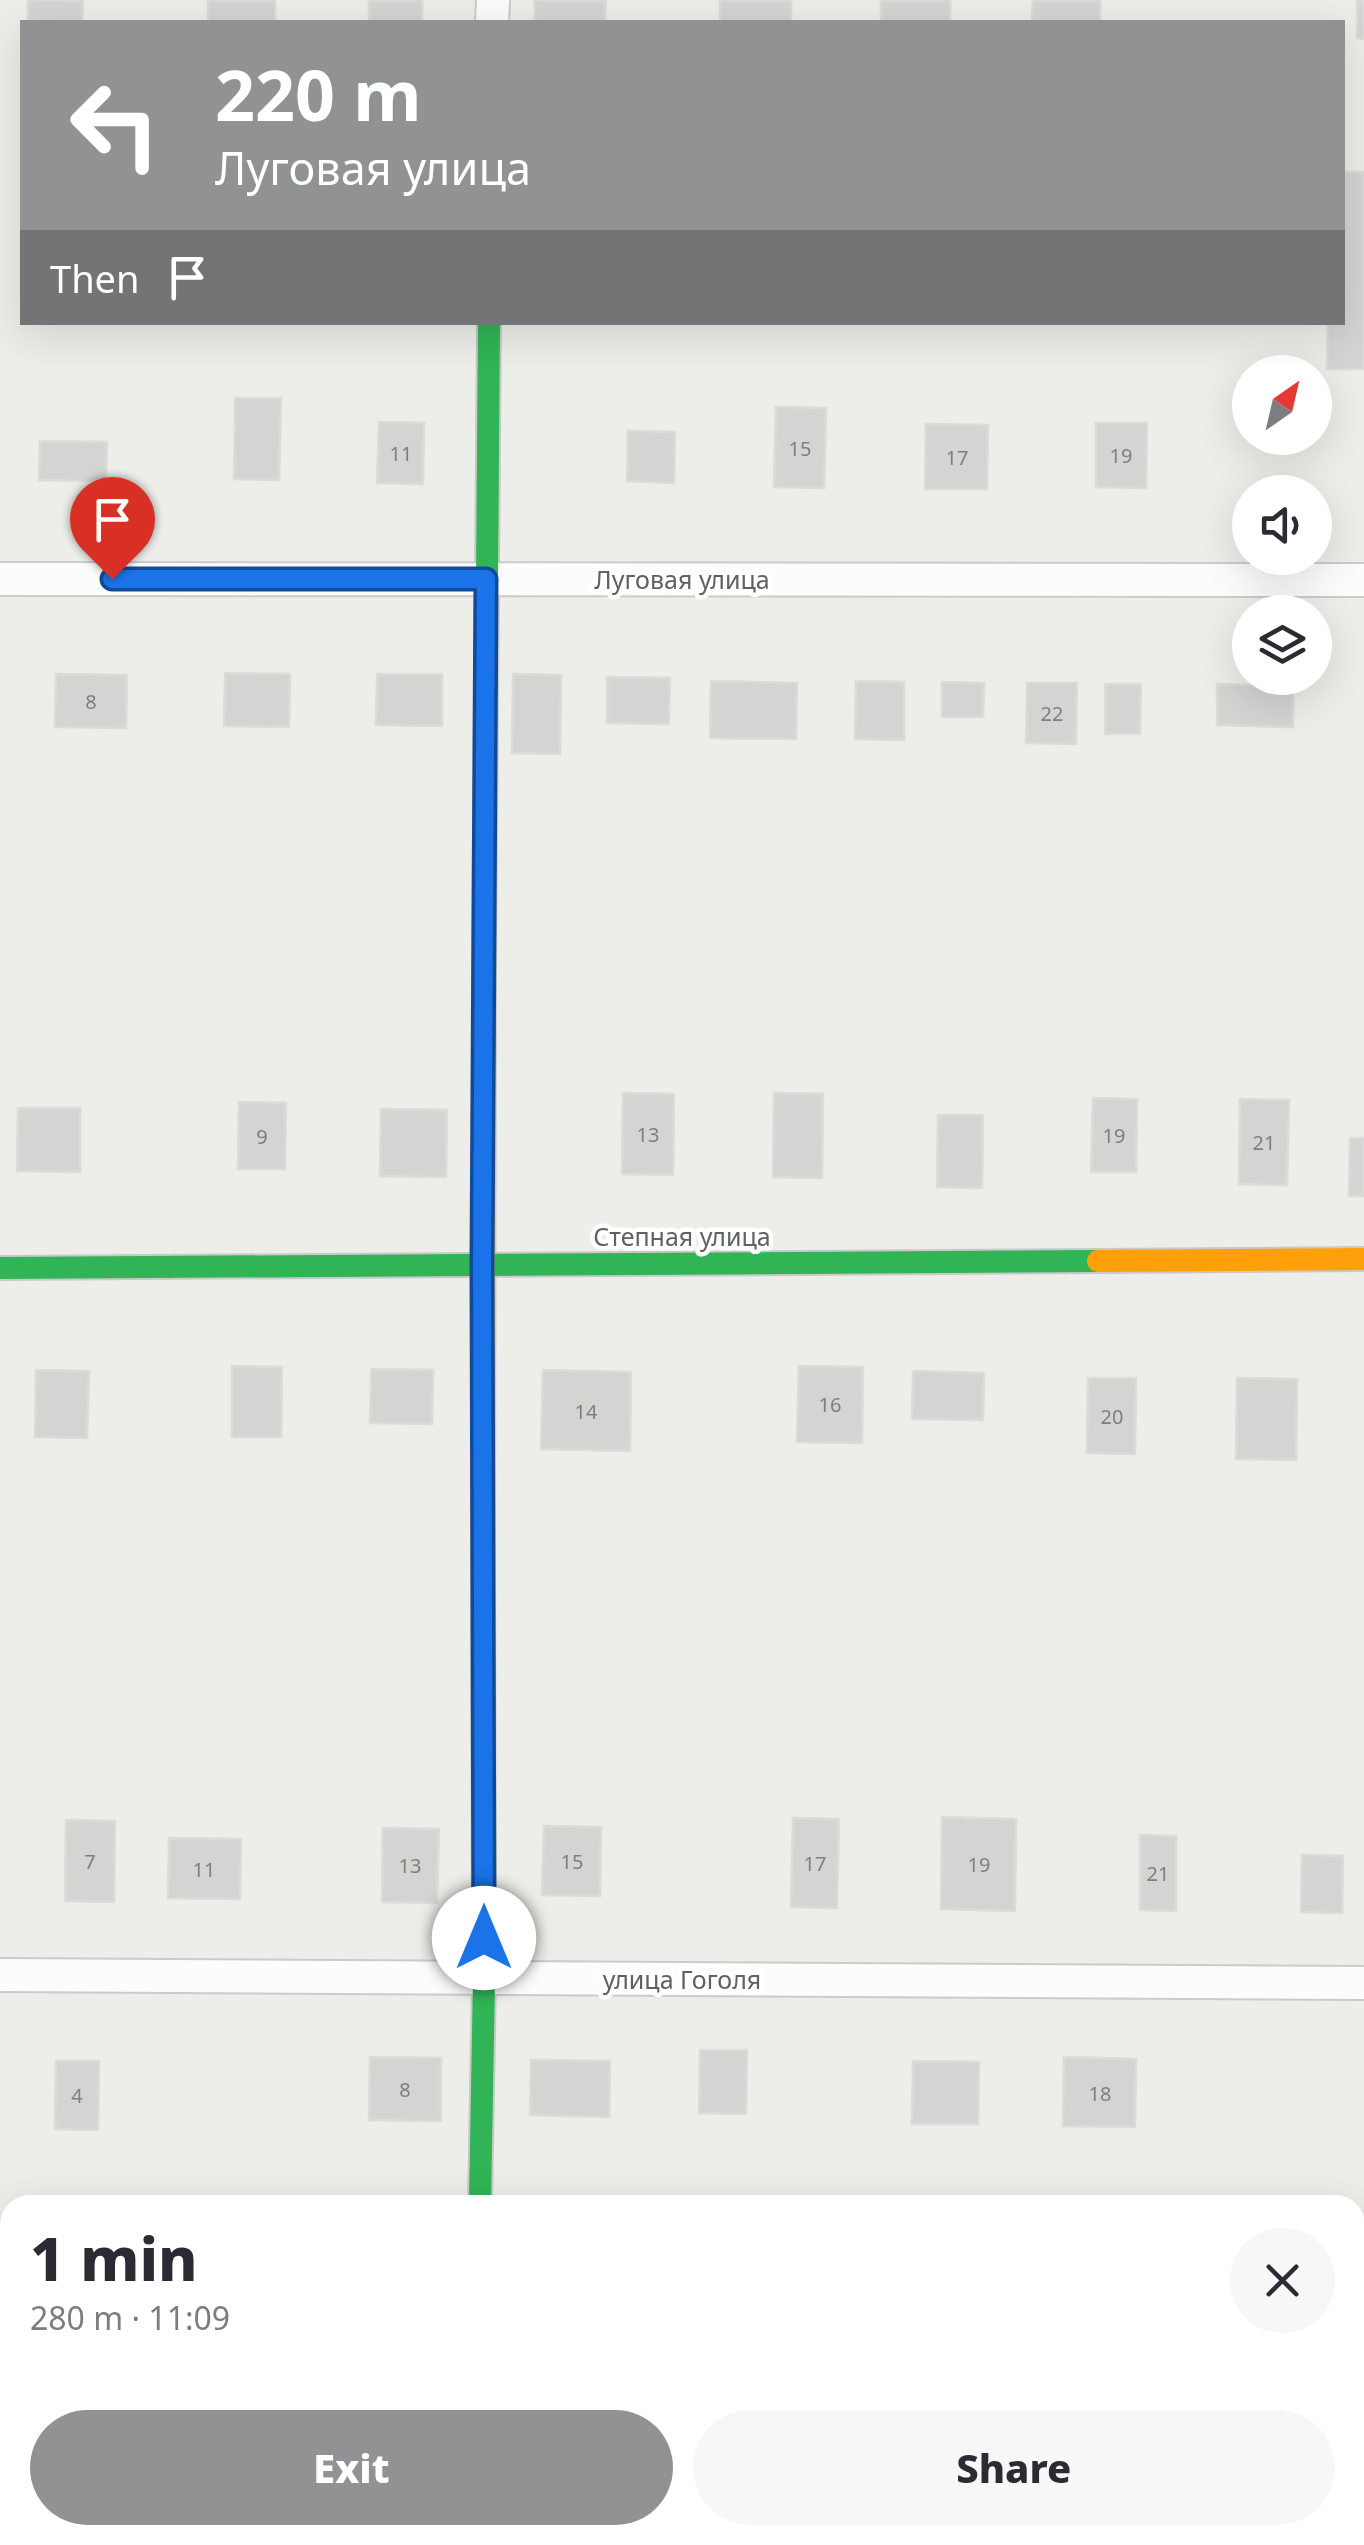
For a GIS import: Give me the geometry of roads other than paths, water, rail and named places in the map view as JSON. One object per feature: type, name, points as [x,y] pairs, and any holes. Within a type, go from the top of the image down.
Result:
[{"type":"street","points":[[480,2195],[489,325]]},
{"type":"street","name":"Луговая улица","points":[[0,579],[1364,580]]},
{"type":"street","name":"Степная улица","points":[[0,1268],[1364,1259]]},
{"type":"street","name":"улица Гоголя","points":[[0,1975],[1364,1983]]}]
